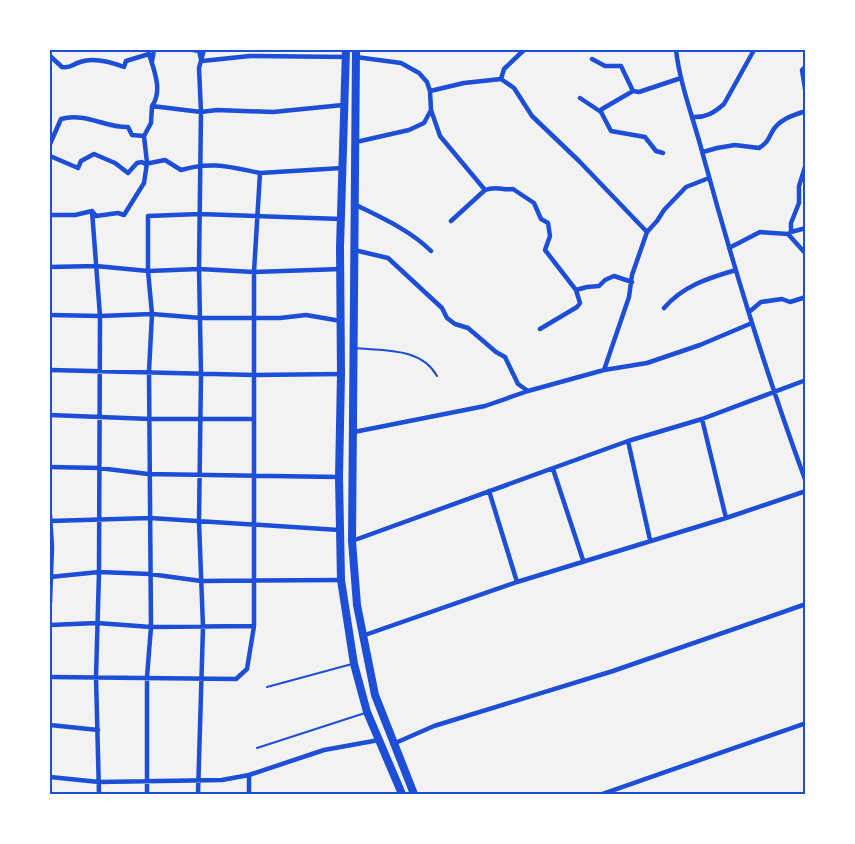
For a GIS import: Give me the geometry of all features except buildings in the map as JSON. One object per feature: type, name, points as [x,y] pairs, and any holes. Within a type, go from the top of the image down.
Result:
[{"type":"highway","points":[[346,53],[340,269],[339,530],[341,580],[354,664],[367,712],[402,795]]},
{"type":"highway","points":[[356,53],[352,541],[357,605],[375,695],[414,795]]},
{"type":"street","points":[[152,64],[154,50]]},
{"type":"street","points":[[194,50],[199,51],[202,62]]},
{"type":"street","points":[[198,795],[203,627],[198,522],[201,418],[199,69],[204,50]]},
{"type":"street","points":[[501,79],[504,69],[524,50]]},
{"type":"street","points":[[675,50],[729,248],[773,393],[806,482]]},
{"type":"street","points":[[692,117],[703,118],[724,104],[754,50]]},
{"type":"street","points":[[202,62],[250,52],[346,53]]},
{"type":"street","points":[[356,53],[401,63],[418,73],[427,82],[440,136],[485,190]]},
{"type":"street","points":[[50,56],[62,67],[71,68],[80,62],[107,60],[124,67],[126,61],[149,54],[152,64],[157,85],[157,100],[152,106],[151,123],[144,136],[147,163],[144,183],[124,215],[118,213],[96,216],[92,212]]},
{"type":"street","points":[[592,59],[605,66],[621,66],[633,91]]},
{"type":"street","points":[[806,66],[802,70],[802,77],[806,95]]},
{"type":"street","points":[[601,112],[602,109],[633,91],[639,92],[681,78]]},
{"type":"street","points":[[430,91],[464,83],[501,79],[514,88],[532,116],[579,160],[647,232]]},
{"type":"street","points":[[580,98],[601,112],[611,130],[645,137],[656,151],[663,153]]},
{"type":"street","points":[[152,106],[201,112],[217,110],[273,112],[343,105]]},
{"type":"street","points":[[356,142],[409,130],[424,123],[432,110]]},
{"type":"street","points":[[703,152],[717,147],[735,145],[759,148],[769,141],[772,131],[782,121],[806,111]]},
{"type":"street","points":[[50,144],[61,119],[68,117],[88,118],[118,127],[128,127],[132,135],[144,136]]},
{"type":"street","points":[[50,156],[78,168],[81,161],[94,154],[115,163],[128,172],[142,162],[165,160],[181,170],[199,165],[223,165],[260,173],[342,168]]},
{"type":"street","points":[[806,164],[799,186],[799,203],[791,223],[790,233],[806,254]]},
{"type":"street","points":[[50,676],[236,679],[247,669],[254,626],[254,272],[260,173]]},
{"type":"street","points":[[604,370],[629,297],[647,232],[686,187],[709,178]]},
{"type":"street","points":[[451,221],[485,190],[494,186],[513,189],[534,203],[542,219],[548,223],[550,236],[545,250],[576,290],[580,303],[540,329]]},
{"type":"street","points":[[354,204],[412,236],[431,250]]},
{"type":"street","points":[[50,216],[92,212]]},
{"type":"street","points":[[92,212],[100,370],[96,677],[99,795]]},
{"type":"street","points":[[147,795],[147,677],[151,627],[149,372],[152,314],[148,271],[148,216],[200,214],[341,219]]},
{"type":"street","points":[[729,248],[759,232],[790,233],[806,228]]},
{"type":"street","points":[[354,250],[388,258],[441,308],[447,318],[455,324],[468,328],[505,357],[518,384],[528,391]]},
{"type":"street","points":[[50,267],[96,266],[148,271],[199,269],[254,272],[340,269]]},
{"type":"street","points":[[664,308],[686,288],[736,270]]},
{"type":"street","points":[[576,290],[587,286],[599,286],[614,276],[632,282]]},
{"type":"street","points":[[749,312],[761,302],[782,299],[790,302],[806,297]]},
{"type":"street","points":[[50,315],[152,314],[201,318],[280,318],[306,315],[341,321]]},
{"type":"street","points":[[354,432],[485,406],[528,391],[604,370],[647,363],[752,323]]},
{"type":"street","points":[[50,370],[254,375],[341,374]]},
{"type":"street","points":[[352,541],[628,441],[702,419],[806,380]]},
{"type":"street","points":[[50,415],[150,419],[253,419]]},
{"type":"street","points":[[702,419],[726,518]]},
{"type":"street","points":[[628,441],[650,540]]},
{"type":"street","points":[[50,467],[99,468],[148,474],[339,477]]},
{"type":"street","points":[[553,469],[584,560]]},
{"type":"street","points":[[489,491],[517,582]]},
{"type":"street","points":[[362,636],[584,560],[726,518],[806,491]]},
{"type":"street","points":[[50,603],[50,519],[150,518],[339,530]]},
{"type":"street","points":[[50,577],[99,573],[150,574],[201,580],[341,580]]},
{"type":"street","points":[[393,744],[434,726],[613,670],[806,604]]},
{"type":"street","points":[[50,625],[97,623],[151,627],[254,626]]},
{"type":"street","points":[[602,795],[806,723]]},
{"type":"street","points":[[50,725],[98,730]]},
{"type":"street","points":[[50,777],[99,782],[222,780],[249,775],[324,750],[379,740]]},
{"type":"street","points":[[249,775],[249,795]]},
{"type":"lane","points":[[354,348],[405,353],[419,357],[431,365],[437,376]]},
{"type":"lane","points":[[267,687],[354,664]]},
{"type":"lane","points":[[257,748],[367,712]]}]
